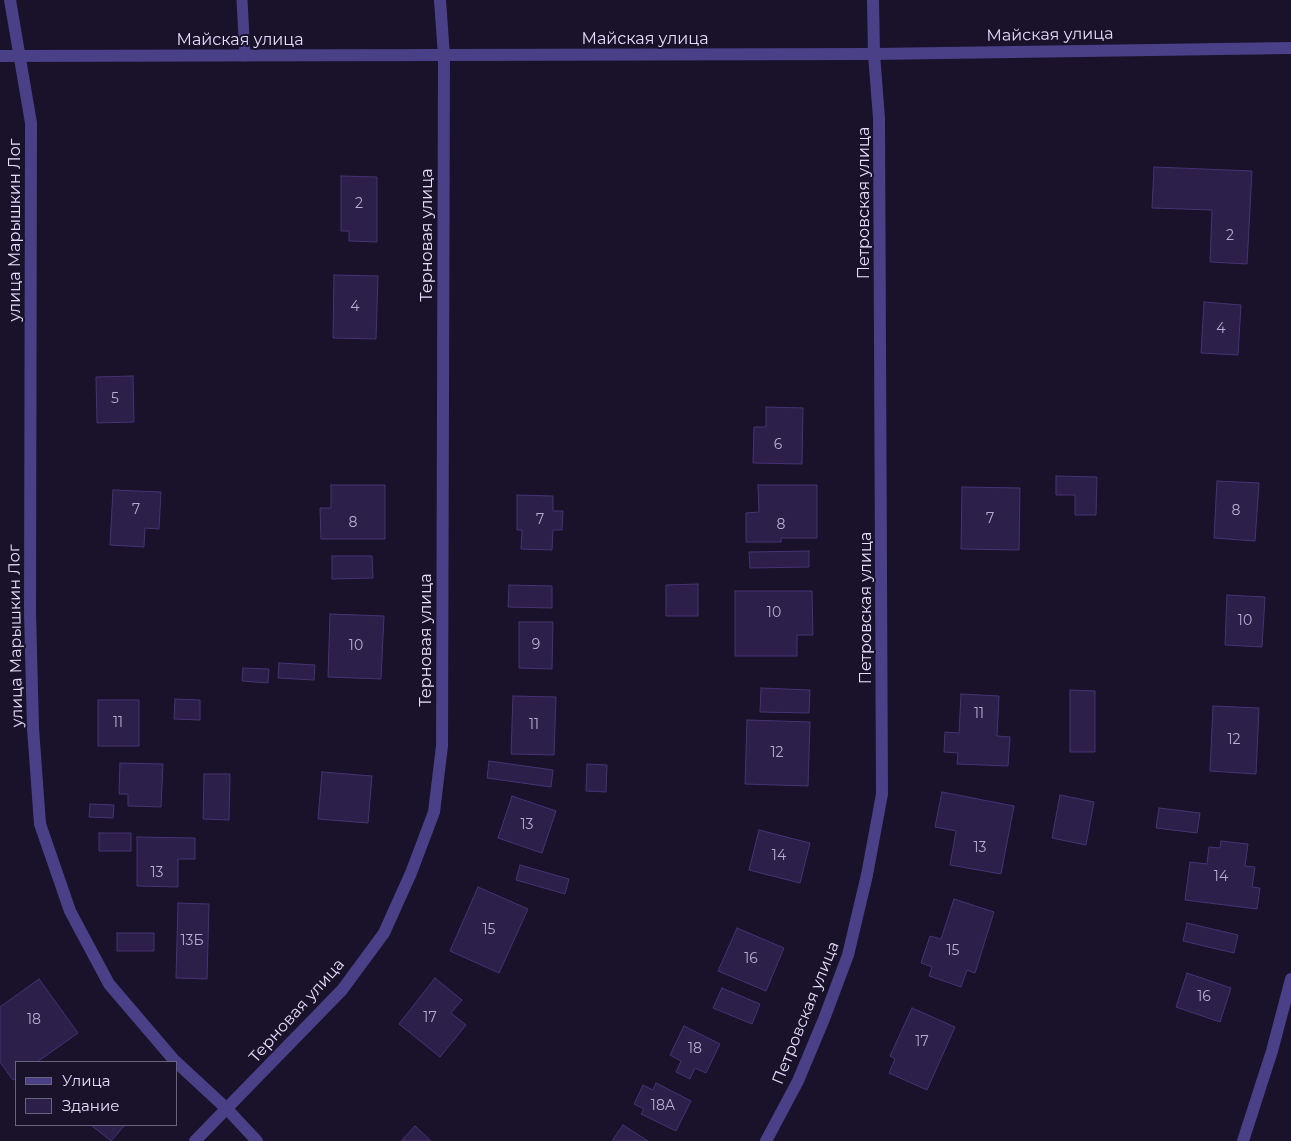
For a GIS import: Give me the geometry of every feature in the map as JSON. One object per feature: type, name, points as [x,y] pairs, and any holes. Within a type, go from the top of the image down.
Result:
[{"type":"street","name":"улица Марышкин Лог","points":[[10,0],[31,123],[30,612],[40,824],[70,911],[109,984],[175,1061]]},
{"type":"street","name":"Терновая улица","points":[[195,1141],[342,990],[384,932],[411,874],[434,812],[442,746],[444,56],[440,0]]},
{"type":"street","name":"Петровская улица","points":[[766,1141],[798,1081],[848,956],[867,875],[882,794],[879,118],[872,0]]},
{"type":"street","name":"Майская улица","points":[[0,56],[874,54],[1291,48]]},
{"type":"street","points":[[1243,1141],[1272,1051],[1291,979]]},
{"type":"street","name":"улица Марышкин Лог","points":[[178,1064],[258,1141]]},
{"type":"lane","points":[[242,0],[245,56]]},
{"type":"building","points":[[1154,167],[1252,171],[1247,264],[1210,262],[1212,210],[1152,208]]},
{"type":"building","points":[[341,176],[377,177],[377,242],[349,241],[349,231],[341,231]]},
{"type":"building","points":[[334,275],[378,276],[376,339],[333,338]]},
{"type":"building","points":[[1204,302],[1241,305],[1238,355],[1201,353]]},
{"type":"building","points":[[133,376],[134,422],[97,423],[96,377]]},
{"type":"building","points":[[766,407],[803,408],[802,464],[753,463],[754,427],[766,427]]},
{"type":"building","points":[[1056,476],[1097,477],[1096,515],[1075,515],[1075,495],[1056,495]]},
{"type":"building","points":[[1217,481],[1259,483],[1255,541],[1214,538]]},
{"type":"building","points":[[331,485],[385,485],[385,539],[321,539],[320,508],[331,508]]},
{"type":"building","points":[[758,485],[817,485],[817,538],[781,538],[781,542],[746,542],[746,513],[759,512]]},
{"type":"building","points":[[962,487],[1020,488],[1019,550],[961,549]]},
{"type":"building","points":[[113,490],[161,492],[159,529],[145,528],[144,547],[110,545]]},
{"type":"building","points":[[517,495],[553,496],[553,511],[563,511],[562,530],[553,530],[552,550],[521,549],[522,530],[517,530]]},
{"type":"building","points":[[809,551],[809,567],[750,568],[749,552]]},
{"type":"building","points":[[332,556],[372,556],[373,578],[332,579]]},
{"type":"building","points":[[698,584],[698,616],[666,616],[666,585]]},
{"type":"building","points":[[509,585],[552,586],[552,608],[508,607]]},
{"type":"building","points":[[735,591],[812,591],[813,635],[797,635],[797,656],[735,656]]},
{"type":"building","points":[[1227,595],[1265,597],[1262,647],[1225,645]]},
{"type":"building","points":[[330,614],[384,616],[381,679],[328,677]]},
{"type":"building","points":[[519,622],[553,622],[552,669],[519,668]]},
{"type":"building","points":[[279,663],[315,665],[314,680],[278,678]]},
{"type":"building","points":[[243,668],[269,669],[268,683],[242,681]]},
{"type":"building","points":[[761,688],[810,690],[809,713],[760,712]]},
{"type":"building","points":[[1070,690],[1095,691],[1095,752],[1070,752]]},
{"type":"building","points":[[961,694],[999,696],[997,736],[1010,737],[1008,766],[957,764],[958,753],[944,752],[945,732],[959,733]]},
{"type":"building","points":[[513,696],[556,697],[554,755],[511,754]]},
{"type":"building","points":[[175,699],[200,700],[200,720],[174,719]]},
{"type":"building","points":[[98,700],[139,700],[139,746],[98,746]]},
{"type":"building","points":[[1213,706],[1259,708],[1256,774],[1210,771]]},
{"type":"building","points":[[747,720],[810,722],[808,786],[745,784]]},
{"type":"building","points":[[489,761],[553,770],[551,787],[487,778]]},
{"type":"building","points":[[120,763],[163,764],[161,807],[128,806],[128,794],[119,794]]},
{"type":"building","points":[[587,764],[607,765],[606,792],[586,791]]},
{"type":"building","points":[[322,772],[372,776],[368,823],[318,819]]},
{"type":"building","points":[[204,774],[230,774],[229,820],[203,819]]},
{"type":"building","points":[[942,792],[1014,806],[1001,874],[950,865],[956,831],[935,827]]},
{"type":"building","points":[[1060,795],[1094,802],[1086,845],[1052,838]]},
{"type":"building","points":[[512,796],[556,811],[542,853],[498,838]]},
{"type":"building","points":[[90,804],[114,805],[113,818],[89,817]]},
{"type":"building","points":[[1159,808],[1200,813],[1197,833],[1156,828]]},
{"type":"building","points":[[759,830],[810,843],[800,883],[749,870]]},
{"type":"building","points":[[99,833],[131,833],[131,851],[99,851]]},
{"type":"building","points":[[137,837],[195,838],[195,859],[178,859],[178,887],[137,886]]},
{"type":"building","points":[[1221,841],[1248,844],[1245,866],[1255,867],[1252,887],[1260,888],[1257,909],[1185,900],[1190,862],[1207,864],[1209,847],[1220,848]]},
{"type":"building","points":[[520,865],[569,879],[565,894],[516,880]]},
{"type":"building","points":[[478,887],[528,909],[499,973],[450,951]]},
{"type":"building","points":[[954,899],[994,912],[975,973],[967,970],[961,987],[929,976],[932,967],[921,963],[930,936],[941,939]]},
{"type":"building","points":[[178,903],[209,904],[207,979],[176,978]]},
{"type":"building","points":[[1187,923],[1238,935],[1234,953],[1183,941]]},
{"type":"building","points":[[737,928],[784,948],[766,991],[718,971]]},
{"type":"building","points":[[117,933],[154,933],[154,951],[117,951]]},
{"type":"building","points":[[1187,973],[1231,988],[1220,1022],[1176,1007]]},
{"type":"building","points":[[435,978],[462,1000],[451,1013],[466,1025],[440,1057],[399,1024]]},
{"type":"building","points":[[39,979],[78,1033],[38,1061],[15,1061],[15,1079],[13,1080],[0,1062],[0,1007]]},
{"type":"building","points":[[722,988],[760,1004],[752,1024],[713,1008]]},
{"type":"building","points":[[912,1008],[955,1027],[927,1090],[889,1073],[895,1059],[890,1056]]},
{"type":"building","points":[[684,1026],[720,1044],[706,1073],[695,1068],[690,1079],[676,1072],[681,1061],[670,1055]]},
{"type":"building","points":[[656,1083],[691,1101],[676,1131],[641,1114],[644,1109],[634,1104],[643,1085],[653,1090]]},
{"type":"building","points":[[623,1125],[648,1141],[612,1141]]},
{"type":"building","points":[[92,1126],[124,1126],[111,1141]]},
{"type":"building","points":[[415,1126],[431,1141],[401,1141]]}]
